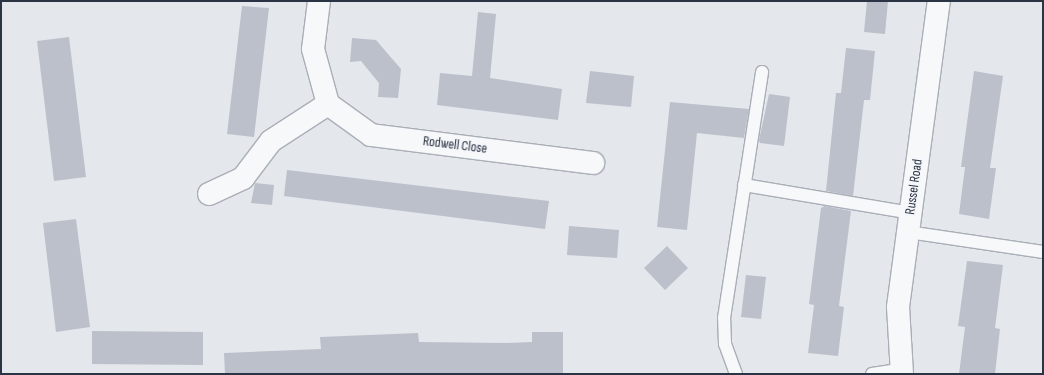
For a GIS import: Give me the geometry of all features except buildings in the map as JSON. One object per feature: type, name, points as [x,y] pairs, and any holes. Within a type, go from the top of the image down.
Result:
[{"type":"street","points":[[209,194],[243,178],[272,142],[328,104],[313,49],[319,1]]},
{"type":"street","name":"Russel Road","points":[[902,372],[898,307],[939,1]]},
{"type":"street","name":"Rodwell Close","points":[[328,104],[371,135],[593,163]]},
{"type":"lane","points":[[736,374],[725,344],[724,318],[762,72]]},
{"type":"lane","points":[[744,185],[1043,252]]},
{"type":"lane","points":[[872,374],[902,372]]}]
